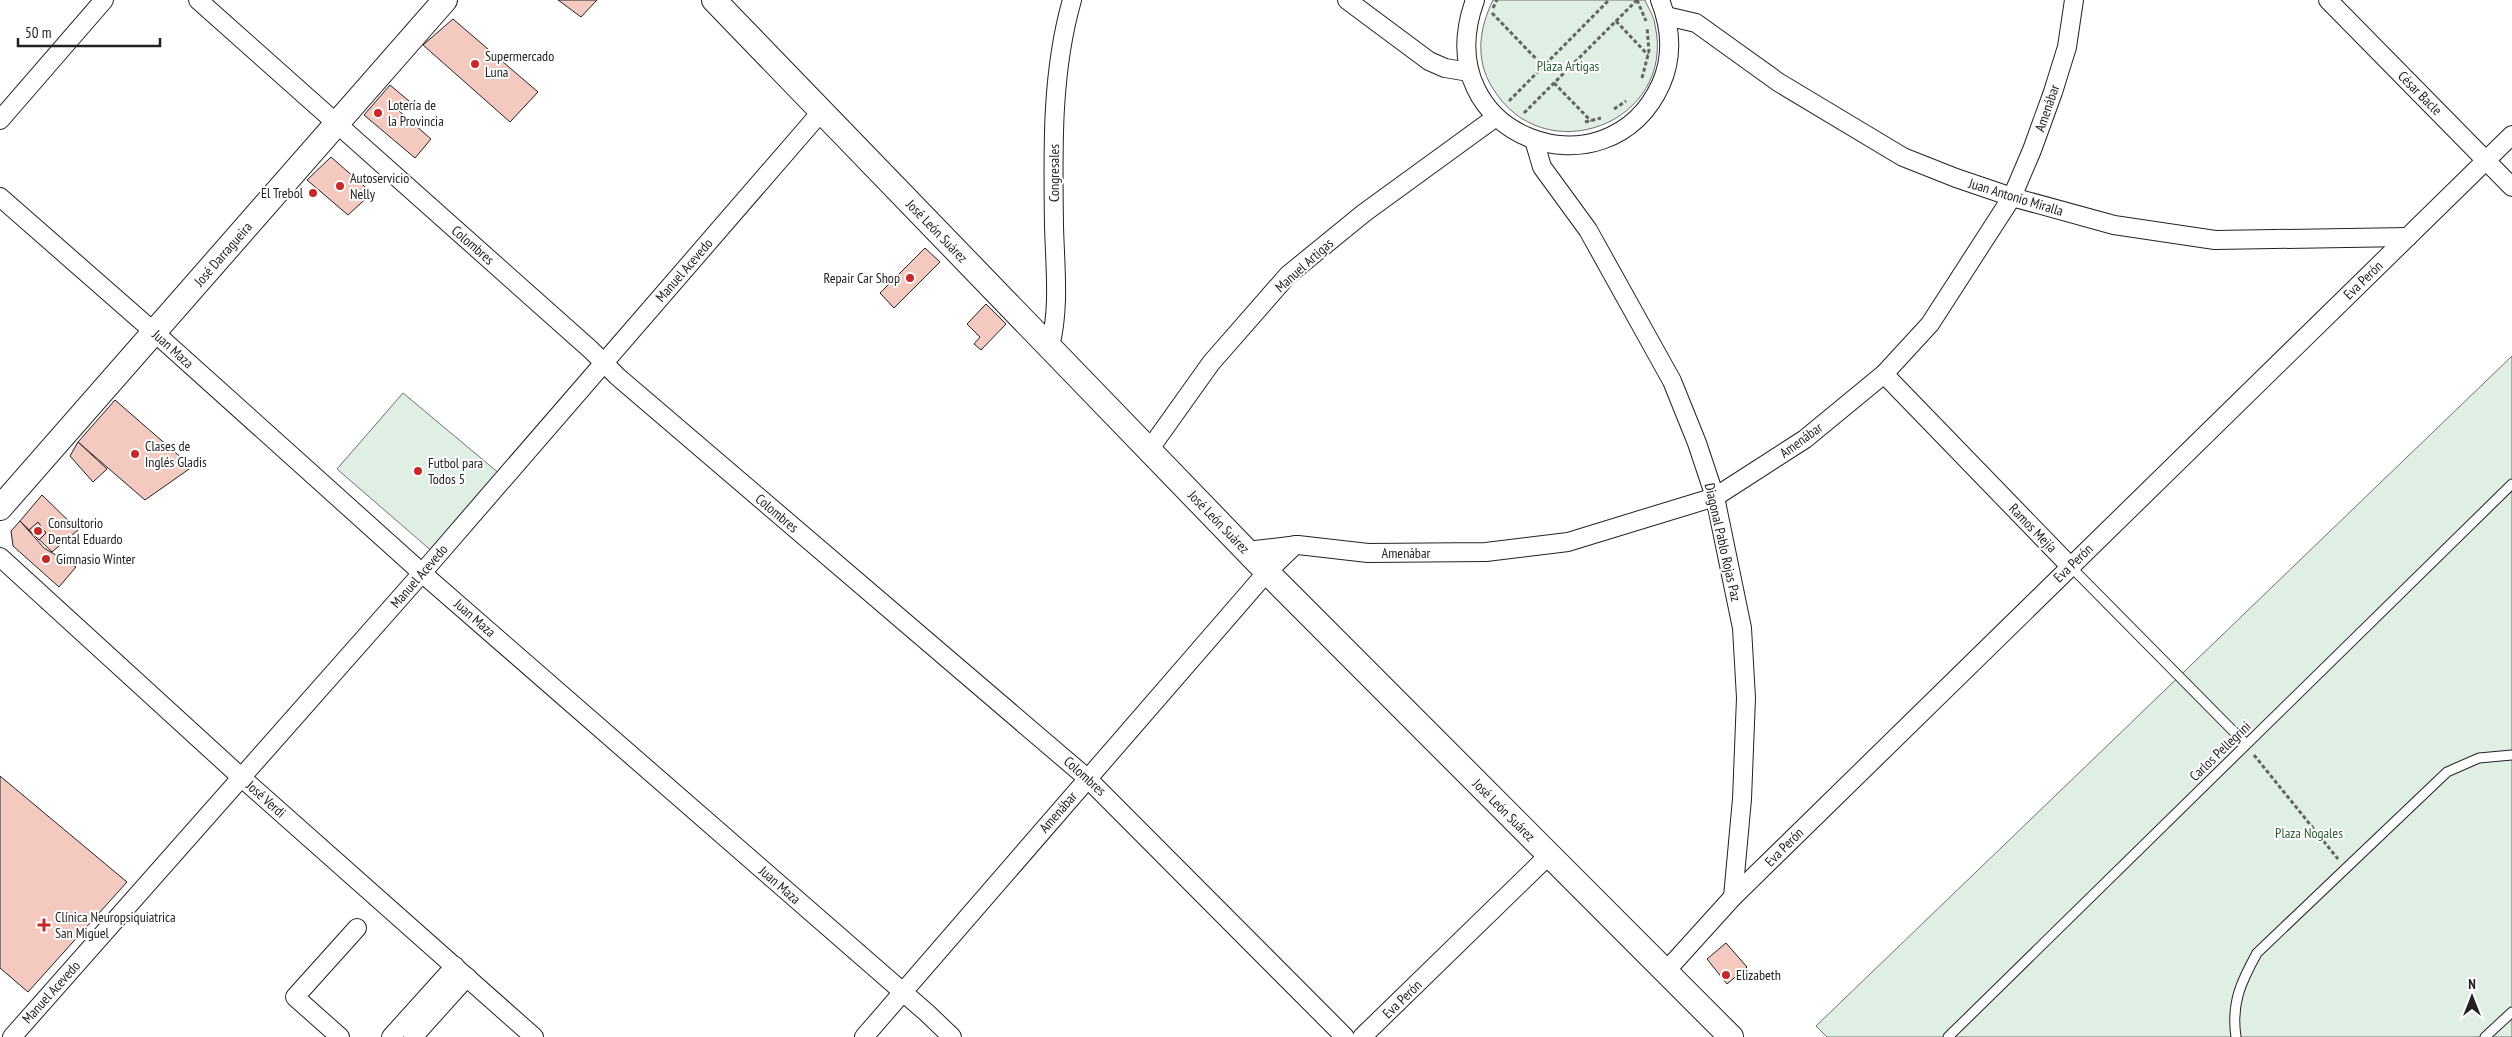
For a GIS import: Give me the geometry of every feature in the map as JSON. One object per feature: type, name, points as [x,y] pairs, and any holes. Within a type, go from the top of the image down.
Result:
[{"type":"street","points":[[0,120],[104,0]]},
{"type":"street","name":"Colombres","points":[[198,0],[604,363],[1087,778],[1345,1037]]},
{"type":"street","name":"José Darragueira","points":[[0,508],[445,0]]},
{"type":"street","name":"José León Suárez","points":[[714,0],[1246,551],[1731,1037]]},
{"type":"street","name":"Congresales","points":[[1050,346],[1056,318],[1054,189],[1057,79],[1066,22],[1072,0]]},
{"type":"street","points":[[1347,0],[1430,61],[1445,68],[1469,72]]},
{"type":"street","name":"Amenábar","points":[[1246,551],[1295,545],[1368,553],[1486,552],[1568,542],[1715,497],[1805,439],[1884,374],[1930,324],[2012,197],[2032,150],[2053,92],[2067,47],[2074,0]]},
{"type":"street","name":"César Bacle","points":[[2328,0],[2512,187]]},
{"type":"street","points":[[1480,3],[1468,21],[1465,47],[1469,72],[1475,89],[1496,117],[1514,130],[1534,140],[1562,145],[1589,144],[1615,134],[1638,118],[1655,97],[1666,72],[1670,44],[1663,8]]},
{"type":"street","name":"Juan Antonio Miralla","points":[[1663,8],[1696,23],[1778,82],[1903,157],[2012,197],[2114,225],[2215,240],[2408,237]]},
{"type":"street","name":"Manuel Acevedo","points":[[12,1037],[422,573],[822,112]]},
{"type":"street","name":"Manuel Artigas","points":[[1149,450],[1211,363],[1288,275],[1364,213],[1496,117]]},
{"type":"street","name":"Eva Perón","points":[[1666,971],[1733,897],[2070,566],[2487,162],[2512,135]]},
{"type":"street","name":"Diagonal Pablo Rojas Paz","points":[[1534,140],[1542,167],[1588,230],[1672,381],[1697,443],[1715,497],[1742,628],[1746,698],[1742,799],[1733,897]]},
{"type":"street","name":"Juan Maza","points":[[0,197],[154,332],[422,573],[903,992],[952,1037]]},
{"type":"street","name":"Ramos Mejía","points":[[1884,374],[2070,566]]},
{"type":"street","name":"Amenábar","points":[[864,1037],[1267,572],[1295,545]]},
{"type":"street","name":"José Verdi","points":[[0,557],[242,778],[534,1037]]},
{"type":"street","name":"Eva Perón","points":[[1362,1037],[1549,856]]},
{"type":"street","points":[[340,1037],[295,997],[357,928]]},
{"type":"street","points":[[391,1037],[461,972]]},
{"type":"street","points":[[413,1037],[461,972]]},
{"type":"lane","name":"Carlos Pellegrini","points":[[1948,1037],[2512,484]]},
{"type":"lane","name":"Ramos Mejía","points":[[2070,566],[2246,744]]},
{"type":"lane","points":[[2236,1037],[2234,1019],[2240,984],[2257,953],[2447,772],[2480,758],[2512,755]]},
{"type":"lane","points":[[2485,1037],[2512,1012]]},
{"type":"path","points":[[1488,20],[1497,0]]},
{"type":"path","points":[[1532,116],[1523,112],[1637,0],[1647,23],[1648,55],[1642,78],[1636,86]]},
{"type":"path","points":[[1509,101],[1607,1]]},
{"type":"path","points":[[1480,3],[1543,66]]},
{"type":"path","points":[[1616,21],[1666,72]]},
{"type":"path","points":[[1554,83],[1591,121]]},
{"type":"path","points":[[1502,94],[1515,106]]},
{"type":"path","points":[[1610,112],[1626,101],[1631,94]]},
{"type":"path","points":[[1583,123],[1602,118]]},
{"type":"path","points":[[2246,744],[2345,869]]},
{"type":"green space","name":"Plaza Artigas","points":[[1493,0],[1645,0],[1655,25],[1656,59],[1646,88],[1627,111],[1601,125],[1572,131],[1542,128],[1515,113],[1492,87],[1483,66],[1481,55],[1482,33]]},
{"type":"green space","name":"Plaza Nogales","points":[[2512,356],[2512,1037],[1827,1037],[1816,1026]]},
{"type":"green space","name":"Futbol para Todos 5","points":[[403,393],[500,474],[434,553],[337,469]]},
{"type":"building","points":[[558,0],[597,0],[581,17]]},
{"type":"building","name":"Supermercado Luna","points":[[453,19],[538,92],[510,122],[423,45]]},
{"type":"building","points":[[390,85],[409,101],[399,111],[431,139],[415,158],[364,115]]},
{"type":"building","name":"Autoservicio Nelly","points":[[331,157],[372,193],[348,215],[307,180]]},
{"type":"building","name":"Repair Car Shop","points":[[925,248],[940,262],[894,308],[880,293]]},
{"type":"building","points":[[986,304],[1006,324],[981,350],[974,344],[980,337],[967,324]]},
{"type":"building","name":"Clases de Inglés Gladis","points":[[115,400],[192,467],[145,500],[78,442]]},
{"type":"building","points":[[78,442],[107,469],[93,482],[70,456]]},
{"type":"building","points":[[42,495],[78,530],[52,552],[20,521]]},
{"type":"building","name":"Gimnasio Winter","points":[[20,521],[44,548],[76,567],[59,587],[13,546],[11,531]]},
{"type":"building","name":"Consultorio Dental Eduardo","points":[[38,522],[46,533],[39,540],[29,530]]},
{"type":"building","name":"Clínica Neuropsiquiatrica San Miguel","points":[[0,776],[127,882],[28,992],[0,968]]},
{"type":"building","points":[[1726,943],[1747,967],[1727,984],[1707,959]]},
{"type":"place","name":"Supermercado Luna","points":[[475,64]]},
{"type":"place","name":"Lotería de la Provincia","points":[[378,113]]},
{"type":"place","name":"Autoservicio Nelly","points":[[340,186]]},
{"type":"place","name":"El Trebol","points":[[313,193]]},
{"type":"place","name":"Repair Car Shop","points":[[910,278]]},
{"type":"place","name":"Clases de Inglés Gladis","points":[[135,454]]},
{"type":"place","name":"Futbol para Todos 5","points":[[418,471]]},
{"type":"place","name":"Consultorio Dental Eduardo","points":[[38,531]]},
{"type":"place","name":"Gimnasio Winter","points":[[46,559]]},
{"type":"place","name":"Clínica Neuropsiquiatrica San Miguel","points":[[44,925]]},
{"type":"place","name":"Elizabeth","points":[[1726,975]]}]
